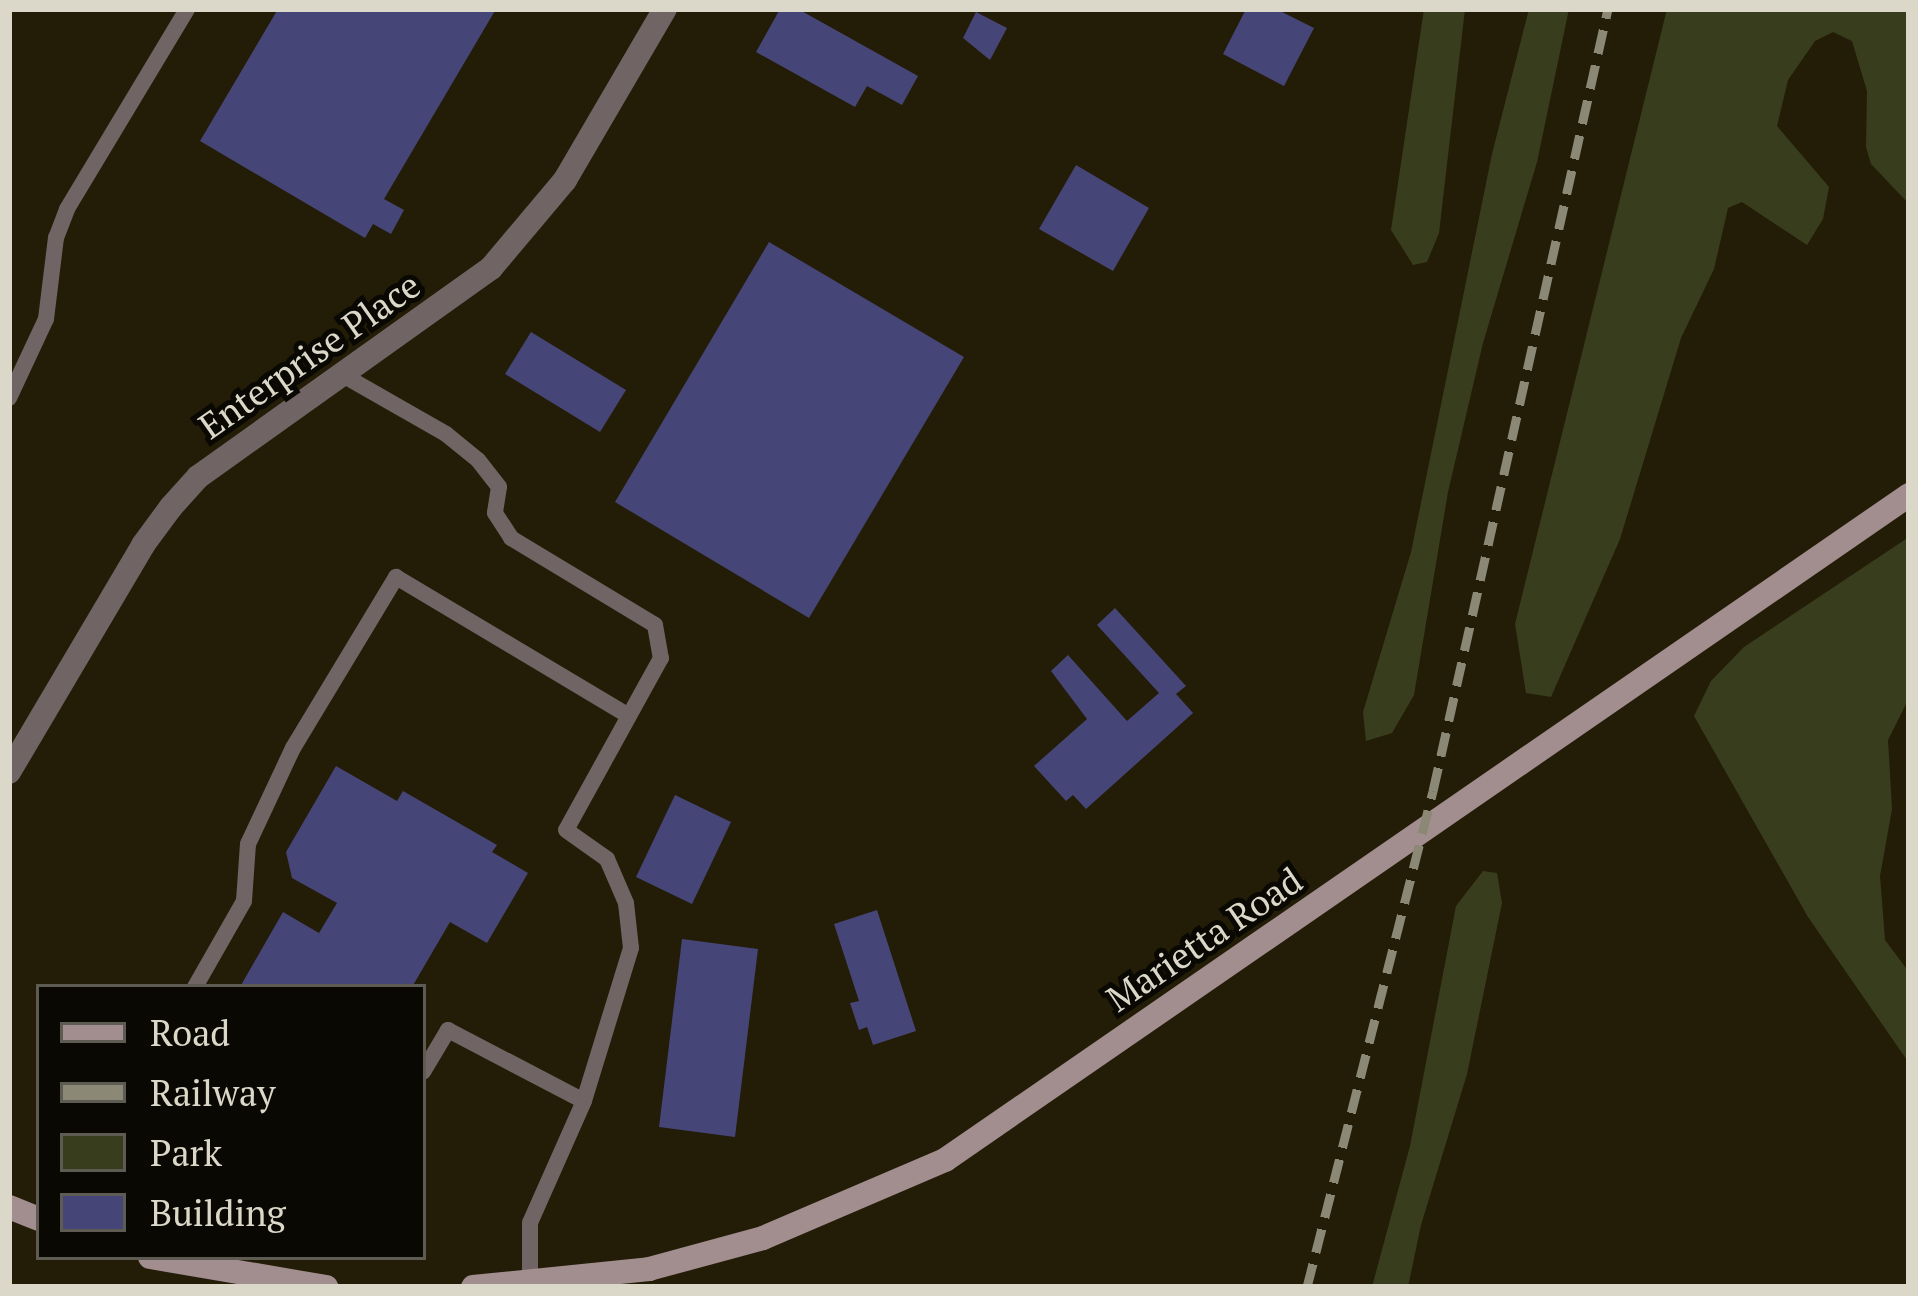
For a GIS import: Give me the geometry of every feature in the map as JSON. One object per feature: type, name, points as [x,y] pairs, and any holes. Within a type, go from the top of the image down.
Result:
[{"type":"street","name":"Enterprise Place","points":[[9,772],[143,545],[171,507],[198,477],[450,300],[522,235],[565,180],[665,9]]},
{"type":"street","name":"Marietta Road","points":[[472,1287],[649,1269],[763,1238],[945,1160],[1909,495]]},
{"type":"street","points":[[168,1260],[326,1287]]},
{"type":"lane","points":[[9,398],[46,319],[56,238],[67,209],[188,9]]},
{"type":"lane","points":[[341,374],[446,434],[478,460],[499,487],[495,513],[511,538],[656,625],[661,658],[566,830],[607,859],[626,903],[631,948],[584,1100],[530,1223],[530,1284]]},
{"type":"lane","points":[[197,984],[244,902],[248,844],[293,748],[396,577],[628,716]]},
{"type":"lane","points":[[426,1067],[448,1030],[584,1100]]},
{"type":"green space","points":[[1424,9],[1465,9],[1439,233],[1427,262],[1413,265],[1391,230]]},
{"type":"green space","points":[[1529,9],[1569,9],[1537,162],[1483,343],[1448,492],[1414,695],[1392,733],[1366,741],[1363,712],[1411,552],[1492,154]]},
{"type":"green space","points":[[1667,9],[1909,9],[1909,204],[1871,164],[1866,147],[1867,91],[1852,41],[1833,32],[1815,41],[1788,80],[1777,126],[1829,187],[1823,219],[1807,245],[1742,202],[1728,208],[1714,269],[1681,338],[1620,539],[1551,697],[1526,693],[1515,624]]},
{"type":"green space","points":[[1909,537],[1909,698],[1888,740],[1892,809],[1880,876],[1885,940],[1909,972],[1909,1063],[1808,917],[1694,716],[1711,681],[1744,647]]},
{"type":"green space","points":[[1483,871],[1497,873],[1502,903],[1467,1074],[1421,1225],[1408,1287],[1372,1287],[1410,1146],[1456,906]]},
{"type":"building","points":[[278,9],[496,9],[384,199],[404,210],[391,234],[373,224],[365,238],[200,141]]},
{"type":"building","points":[[780,9],[798,9],[918,76],[902,105],[867,86],[855,107],[756,52]]},
{"type":"building","points":[[1246,9],[1276,9],[1314,28],[1284,86],[1223,54]]},
{"type":"building","points":[[976,12],[1007,28],[990,60],[963,38]]},
{"type":"building","points":[[1076,165],[1149,208],[1113,271],[1039,229]]},
{"type":"building","points":[[769,242],[964,357],[809,618],[615,502]]},
{"type":"building","points":[[531,332],[626,390],[600,432],[505,374]]},
{"type":"building","points":[[1115,608],[1186,686],[1176,694],[1193,713],[1086,809],[1073,795],[1066,801],[1034,766],[1087,719],[1051,671],[1068,655],[1127,721],[1159,693],[1097,625]]},
{"type":"building","points":[[336,766],[397,801],[403,791],[497,845],[492,852],[528,873],[487,943],[450,922],[414,984],[242,984],[283,912],[319,933],[337,903],[292,878],[286,852]]},
{"type":"building","points":[[675,795],[731,822],[692,904],[636,877]]},
{"type":"building","points":[[877,910],[916,1031],[873,1045],[867,1027],[859,1030],[850,1003],[859,1001],[834,924]]},
{"type":"building","points":[[682,939],[758,949],[735,1137],[659,1127]]},
{"type":"railway","points":[[1307,1287],[1433,791],[1608,9]]}]
